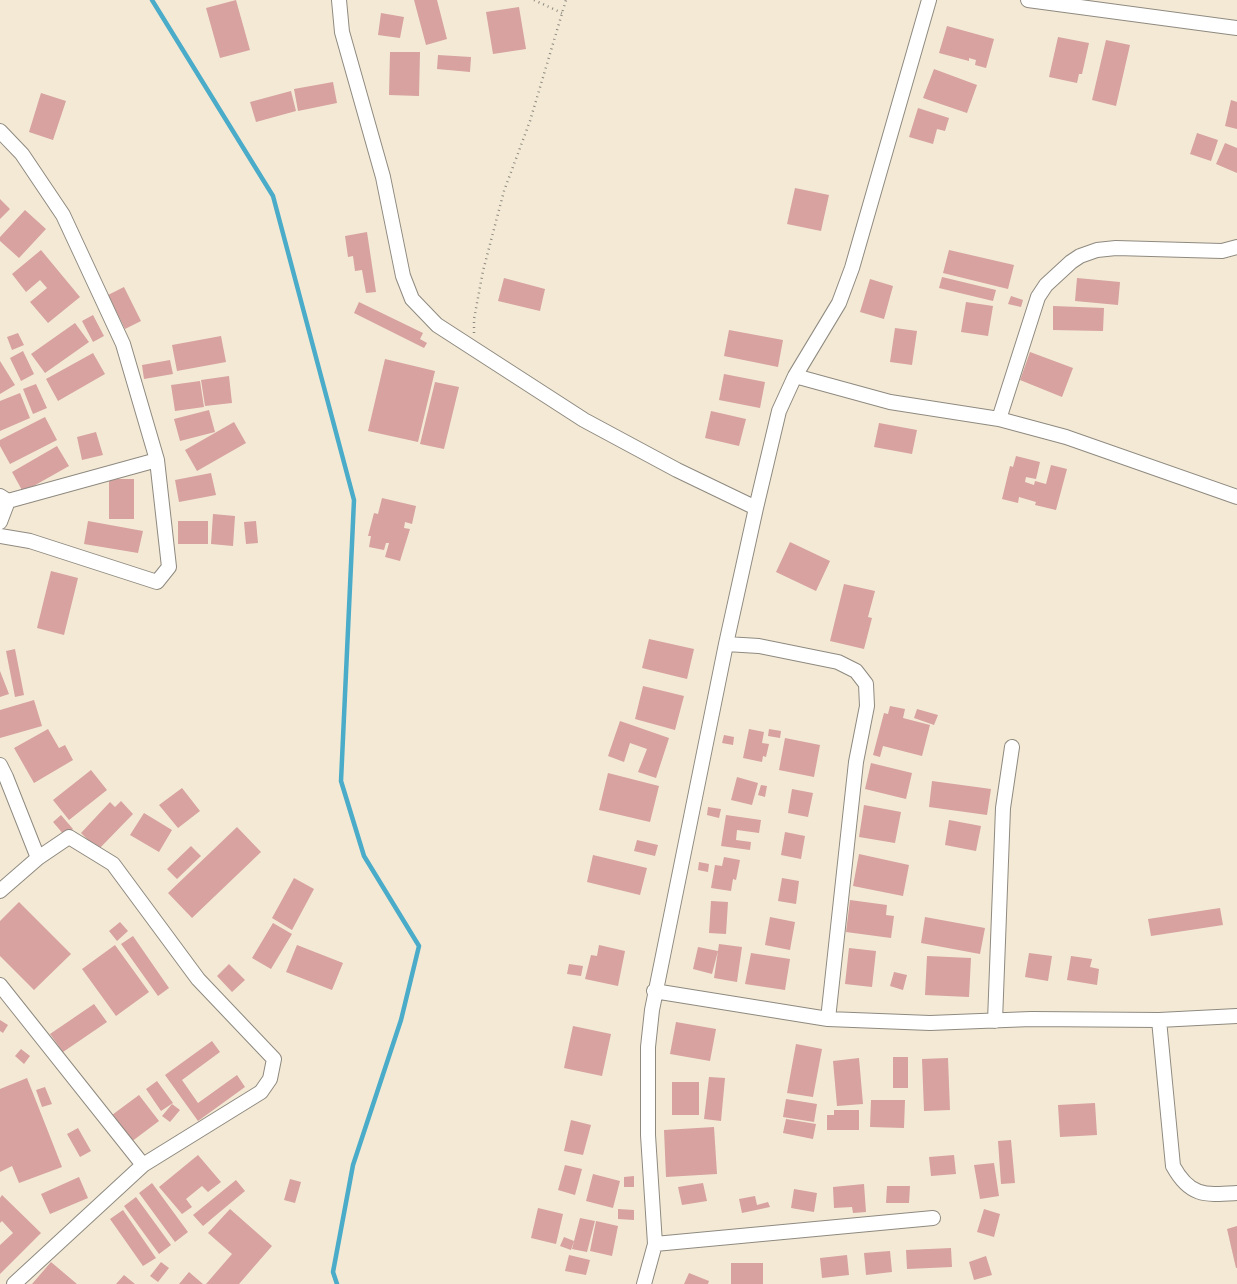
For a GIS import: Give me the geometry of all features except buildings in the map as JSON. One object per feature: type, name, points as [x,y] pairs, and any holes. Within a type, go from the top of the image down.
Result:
[{"type":"street","points":[[338,0],[342,32],[383,177],[403,276],[412,299],[437,325],[584,420],[677,470],[756,508]]},
{"type":"street","points":[[644,1284],[655,1244],[648,1135],[648,1047],[654,991],[756,508],[779,411],[795,376],[839,303],[852,268],[929,0]]},
{"type":"street","points":[[1028,0],[1237,28]]},
{"type":"street","points":[[0,131],[22,154],[63,215],[123,344],[158,460],[169,567],[157,582],[30,541],[0,536]]},
{"type":"street","points":[[999,419],[1038,297],[1046,285],[1071,262],[1088,253],[1116,248],[1222,251],[1237,247]]},
{"type":"street","points":[[795,376],[890,402],[999,419],[1066,437],[1237,498]]},
{"type":"street","points":[[0,522],[4,498],[158,460]]},
{"type":"street","points":[[726,644],[759,646],[838,662],[856,671],[866,684],[867,706],[856,762],[828,1019]]},
{"type":"street","points":[[995,1020],[1003,808],[1012,747]]},
{"type":"street","points":[[0,765],[38,858]]},
{"type":"street","points":[[0,891],[38,858],[68,838],[114,864],[198,979],[274,1059],[270,1080],[261,1092],[143,1165],[14,1284]]},
{"type":"street","points":[[0,985],[143,1165]]},
{"type":"street","points":[[654,991],[828,1019],[930,1023],[1031,1019],[1159,1020],[1237,1016]]},
{"type":"street","points":[[1159,1020],[1173,1166],[1180,1180],[1192,1190],[1209,1194],[1237,1192]]},
{"type":"street","points":[[655,1244],[933,1218]]},
{"type":"path","points":[[534,0],[562,13]]},
{"type":"path","points":[[474,348],[474,319],[483,271],[504,191],[530,121],[566,0]]},
{"type":"waterway","points":[[152,0],[273,196],[354,500],[341,781],[364,856],[419,946],[401,1020],[353,1165],[333,1272],[337,1284]]}]
